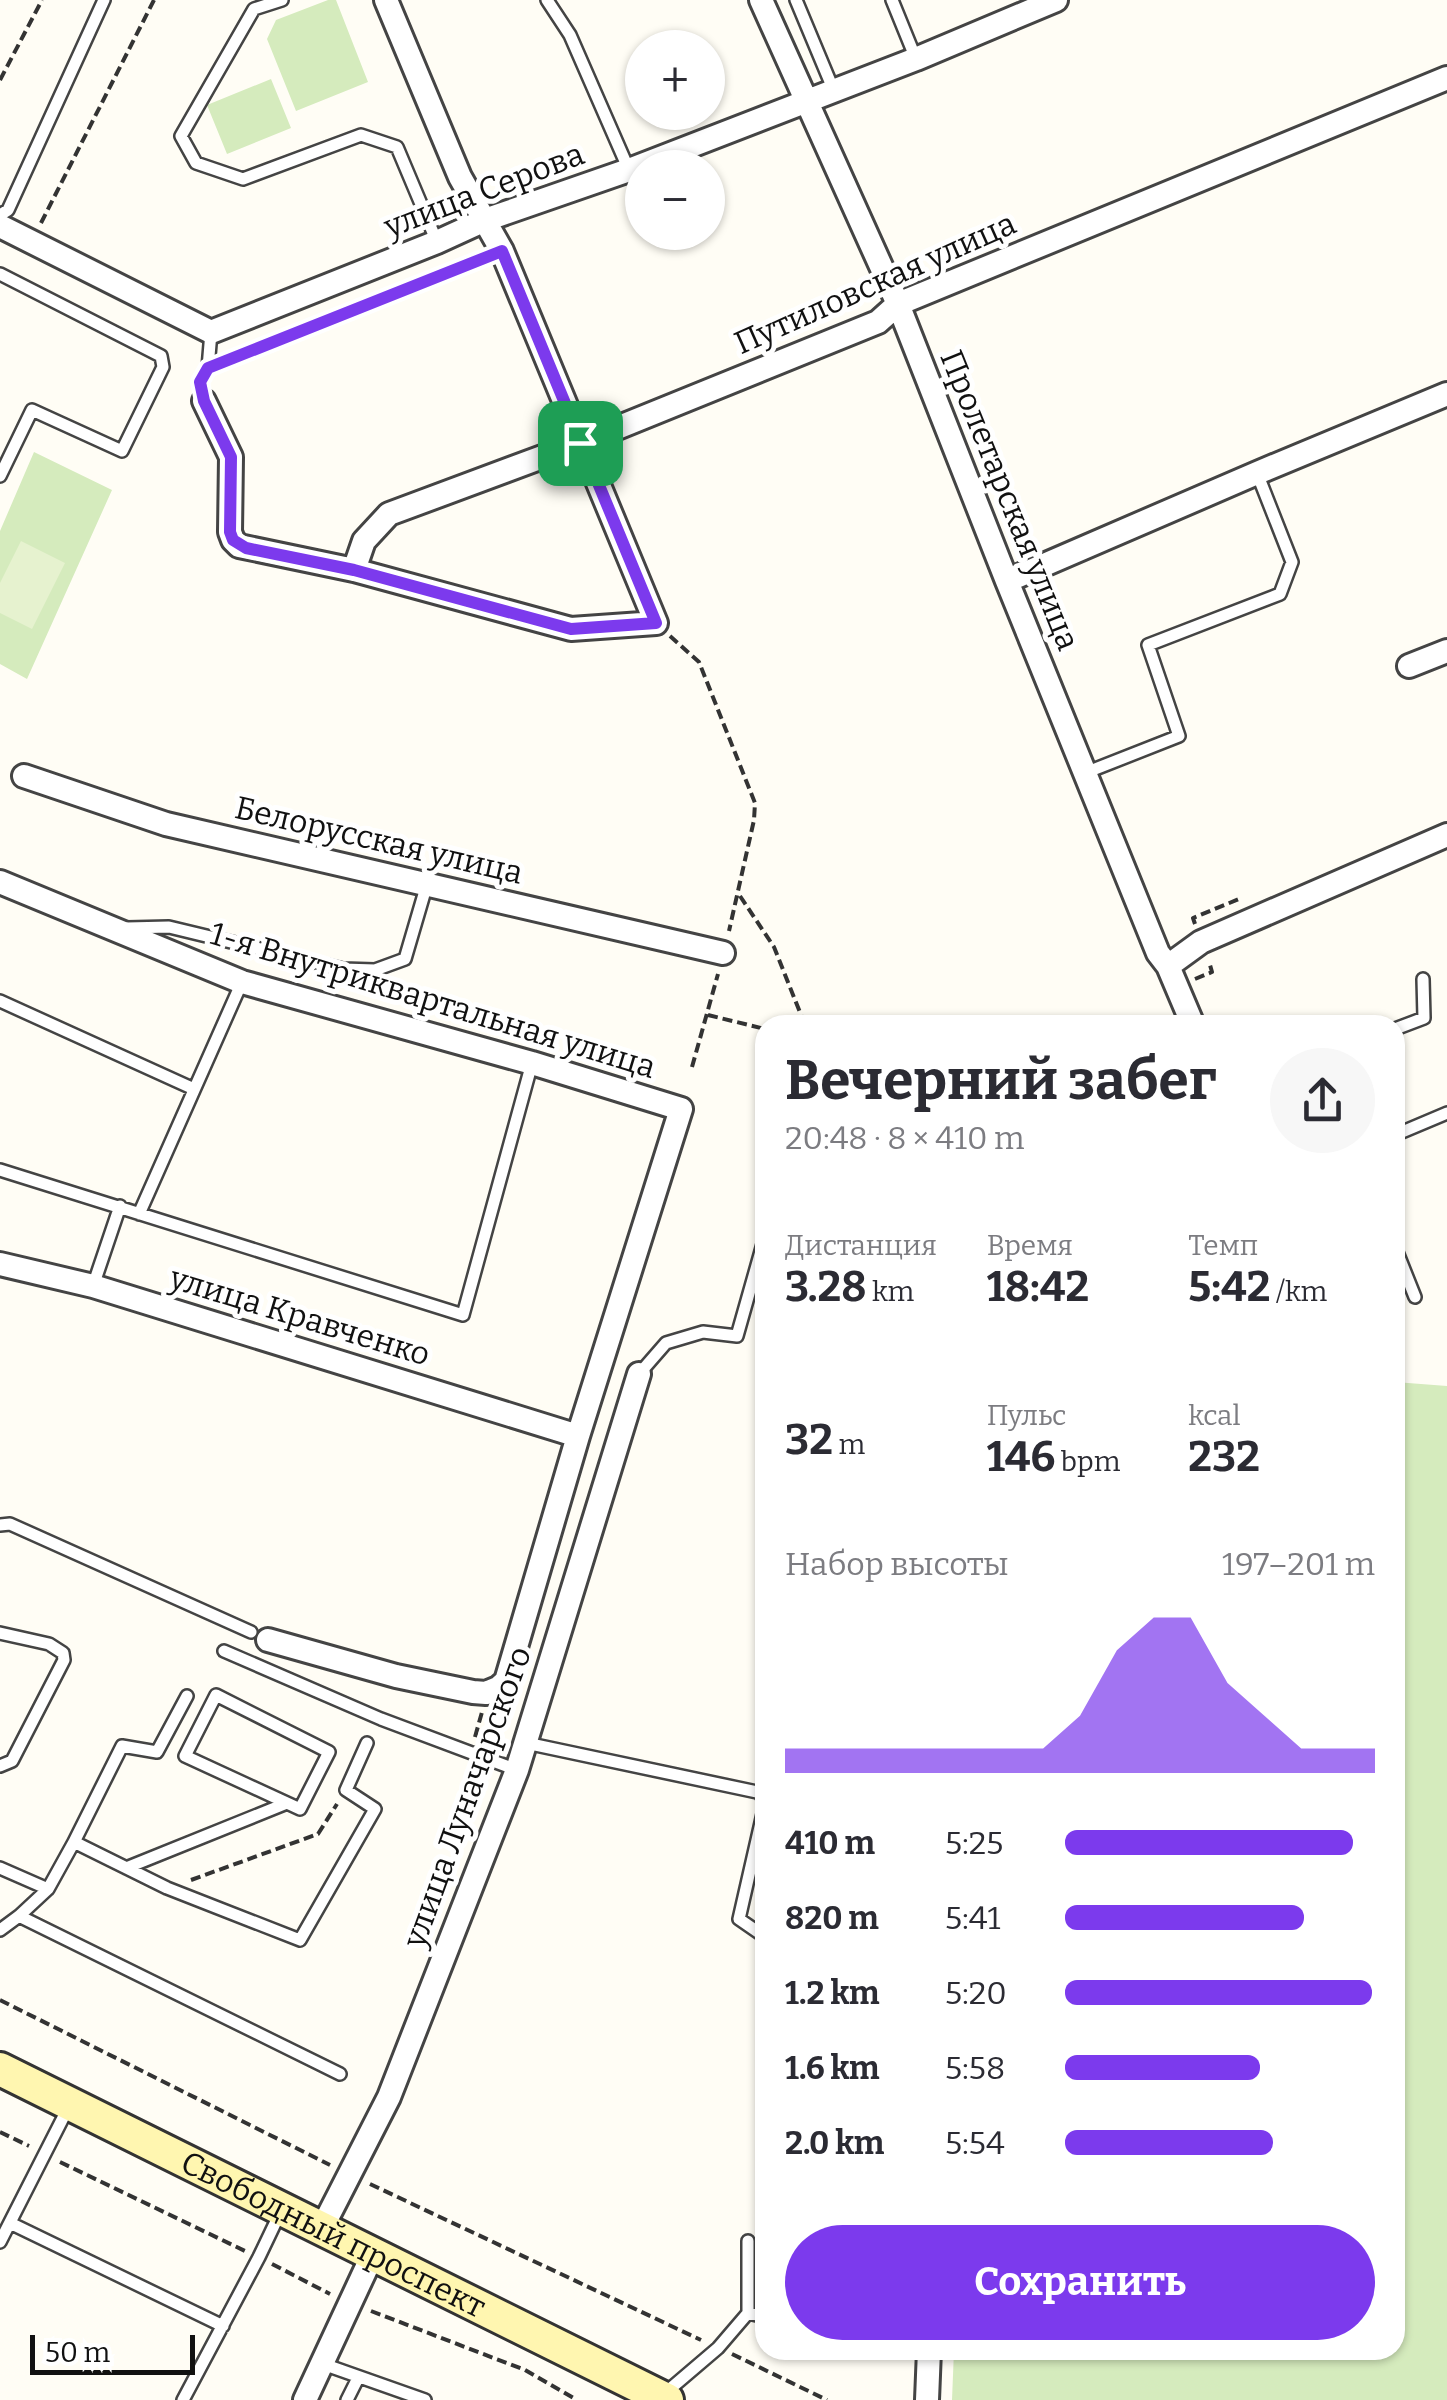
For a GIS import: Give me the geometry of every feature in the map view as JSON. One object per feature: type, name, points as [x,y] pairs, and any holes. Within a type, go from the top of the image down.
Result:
[{"type":"main road","name":"Свободный проспект","points":[[0,2070],[652,2396]]},
{"type":"street","points":[[204,401],[231,457],[230,532],[233,540],[246,548],[354,570],[571,629],[656,623],[502,251],[460,176],[386,0]]},
{"type":"street","name":"Пролетарская улица","points":[[761,0],[898,304],[1158,953],[1168,966],[1189,1015]]},
{"type":"street","name":"улица Серова","points":[[681,150],[834,92],[1056,0]]},
{"type":"street","name":"Путиловская улица","points":[[354,570],[364,541],[389,514],[580,443],[878,322],[898,304],[1447,78]]},
{"type":"street","name":"улица Серова","points":[[211,332],[485,220],[625,171]]},
{"type":"street","points":[[0,226],[211,332]]},
{"type":"street","points":[[1007,582],[1447,394]]},
{"type":"street","points":[[1409,666],[1447,650]]},
{"type":"street","name":"Белорусская улица","points":[[24,776],[166,824],[723,954]]},
{"type":"street","points":[[1168,966],[1200,942],[1447,835]]},
{"type":"street","name":"1-я Внутриквартальная улица","points":[[0,882],[242,982],[681,1109]]},
{"type":"street","name":"улица Луначарского","points":[[496,1687],[681,1109]]},
{"type":"street","name":"улица Кравченко","points":[[0,1264],[93,1286],[578,1436]]},
{"type":"street","name":"улица Луначарского","points":[[322,2228],[389,2097],[517,1770],[640,1374]]},
{"type":"street","points":[[259,1636],[396,1676],[496,1687]]},
{"type":"street","points":[[305,2400],[373,2254]]},
{"type":"street","points":[[927,2400],[928,2360]]},
{"type":"lane","points":[[0,215],[8,210],[104,0]]},
{"type":"lane","points":[[282,0],[254,9],[181,136],[196,162],[243,179],[361,135],[397,147],[437,242]]},
{"type":"lane","points":[[547,0],[570,35],[625,161]]},
{"type":"lane","points":[[796,0],[834,92]]},
{"type":"lane","points":[[892,0],[916,59]]},
{"type":"lane","points":[[208,368],[502,251]]},
{"type":"lane","points":[[0,274],[161,356],[162,367],[122,451],[32,410],[0,476]]},
{"type":"lane","points":[[204,401],[200,382],[208,368],[211,332]]},
{"type":"lane","points":[[1085,773],[1179,736],[1148,644],[1280,594],[1292,562],[1257,473]]},
{"type":"lane","points":[[113,928],[169,927],[344,969],[375,970],[405,959],[427,884]]},
{"type":"lane","points":[[1405,1025],[1424,1018],[1423,979]]},
{"type":"lane","points":[[139,1214],[242,982]]},
{"type":"lane","points":[[0,1001],[194,1089]]},
{"type":"lane","points":[[0,1170],[463,1315],[532,1063]]},
{"type":"lane","points":[[1405,1132],[1447,1113]]},
{"type":"lane","points":[[93,1286],[120,1206]]},
{"type":"lane","points":[[640,1374],[666,1343],[703,1332],[737,1336],[755,1272]]},
{"type":"lane","points":[[1405,1272],[1415,1298]]},
{"type":"lane","points":[[0,1525],[10,1524],[259,1636]]},
{"type":"lane","points":[[0,1632],[50,1644],[63,1654],[64,1660],[12,1761],[0,1766]]},
{"type":"lane","points":[[224,1651],[380,1719],[517,1770]]},
{"type":"lane","points":[[126,1868],[287,1803],[300,1809],[329,1752],[216,1695],[185,1756],[287,1803]]},
{"type":"lane","points":[[0,1930],[48,1890],[122,1746],[158,1752],[186,1696]]},
{"type":"lane","points":[[74,1842],[167,1888],[300,1940],[375,1808],[346,1790],[367,1743]]},
{"type":"lane","points":[[526,1743],[755,1792]]},
{"type":"lane","points":[[755,1849],[739,1919],[755,1930]]},
{"type":"lane","points":[[0,1868],[48,1890]]},
{"type":"lane","points":[[19,1916],[340,2074]]},
{"type":"lane","points":[[0,2242],[70,2104]]},
{"type":"lane","points":[[183,2400],[282,2208]]},
{"type":"lane","points":[[10,2222],[223,2326]]},
{"type":"lane","points":[[652,2396],[718,2348],[748,2313],[748,2241]]},
{"type":"lane","points":[[748,2313],[755,2315]]},
{"type":"lane","points":[[323,2364],[424,2400]]},
{"type":"lane","points":[[347,2400],[358,2378]]},
{"type":"path","points":[[0,80],[42,0]]},
{"type":"path","points":[[41,224],[154,0]]},
{"type":"path","points":[[656,623],[699,662],[755,803],[738,894],[692,1067]]},
{"type":"path","points":[[738,894],[774,948],[801,1015]]},
{"type":"path","points":[[708,1015],[755,1027]]},
{"type":"path","points":[[472,1752],[496,1687]]},
{"type":"path","points":[[167,1888],[318,1834],[346,1790]]},
{"type":"path","points":[[0,2000],[350,2174],[827,2400]]},
{"type":"path","points":[[0,2132],[352,2304],[525,2370],[577,2400]]},
{"type":"green space","points":[[336,0],[368,82],[296,111],[267,39],[276,20]]},
{"type":"green space","points":[[271,79],[291,128],[227,154],[207,105]]},
{"type":"green space","points":[[34,452],[112,490],[27,679],[0,664],[0,531]]},
{"type":"green space","points":[[21,541],[65,563],[32,629],[0,613],[0,583]]},
{"type":"green space","points":[[1405,1383],[1447,1386],[1447,2400],[952,2400],[954,2360],[1405,2360]]},
{"type":"route","points":[[502,251],[580,443],[656,623],[571,629],[354,570],[239,546],[230,532],[231,457],[204,401],[200,382],[208,368],[502,251]]}]
